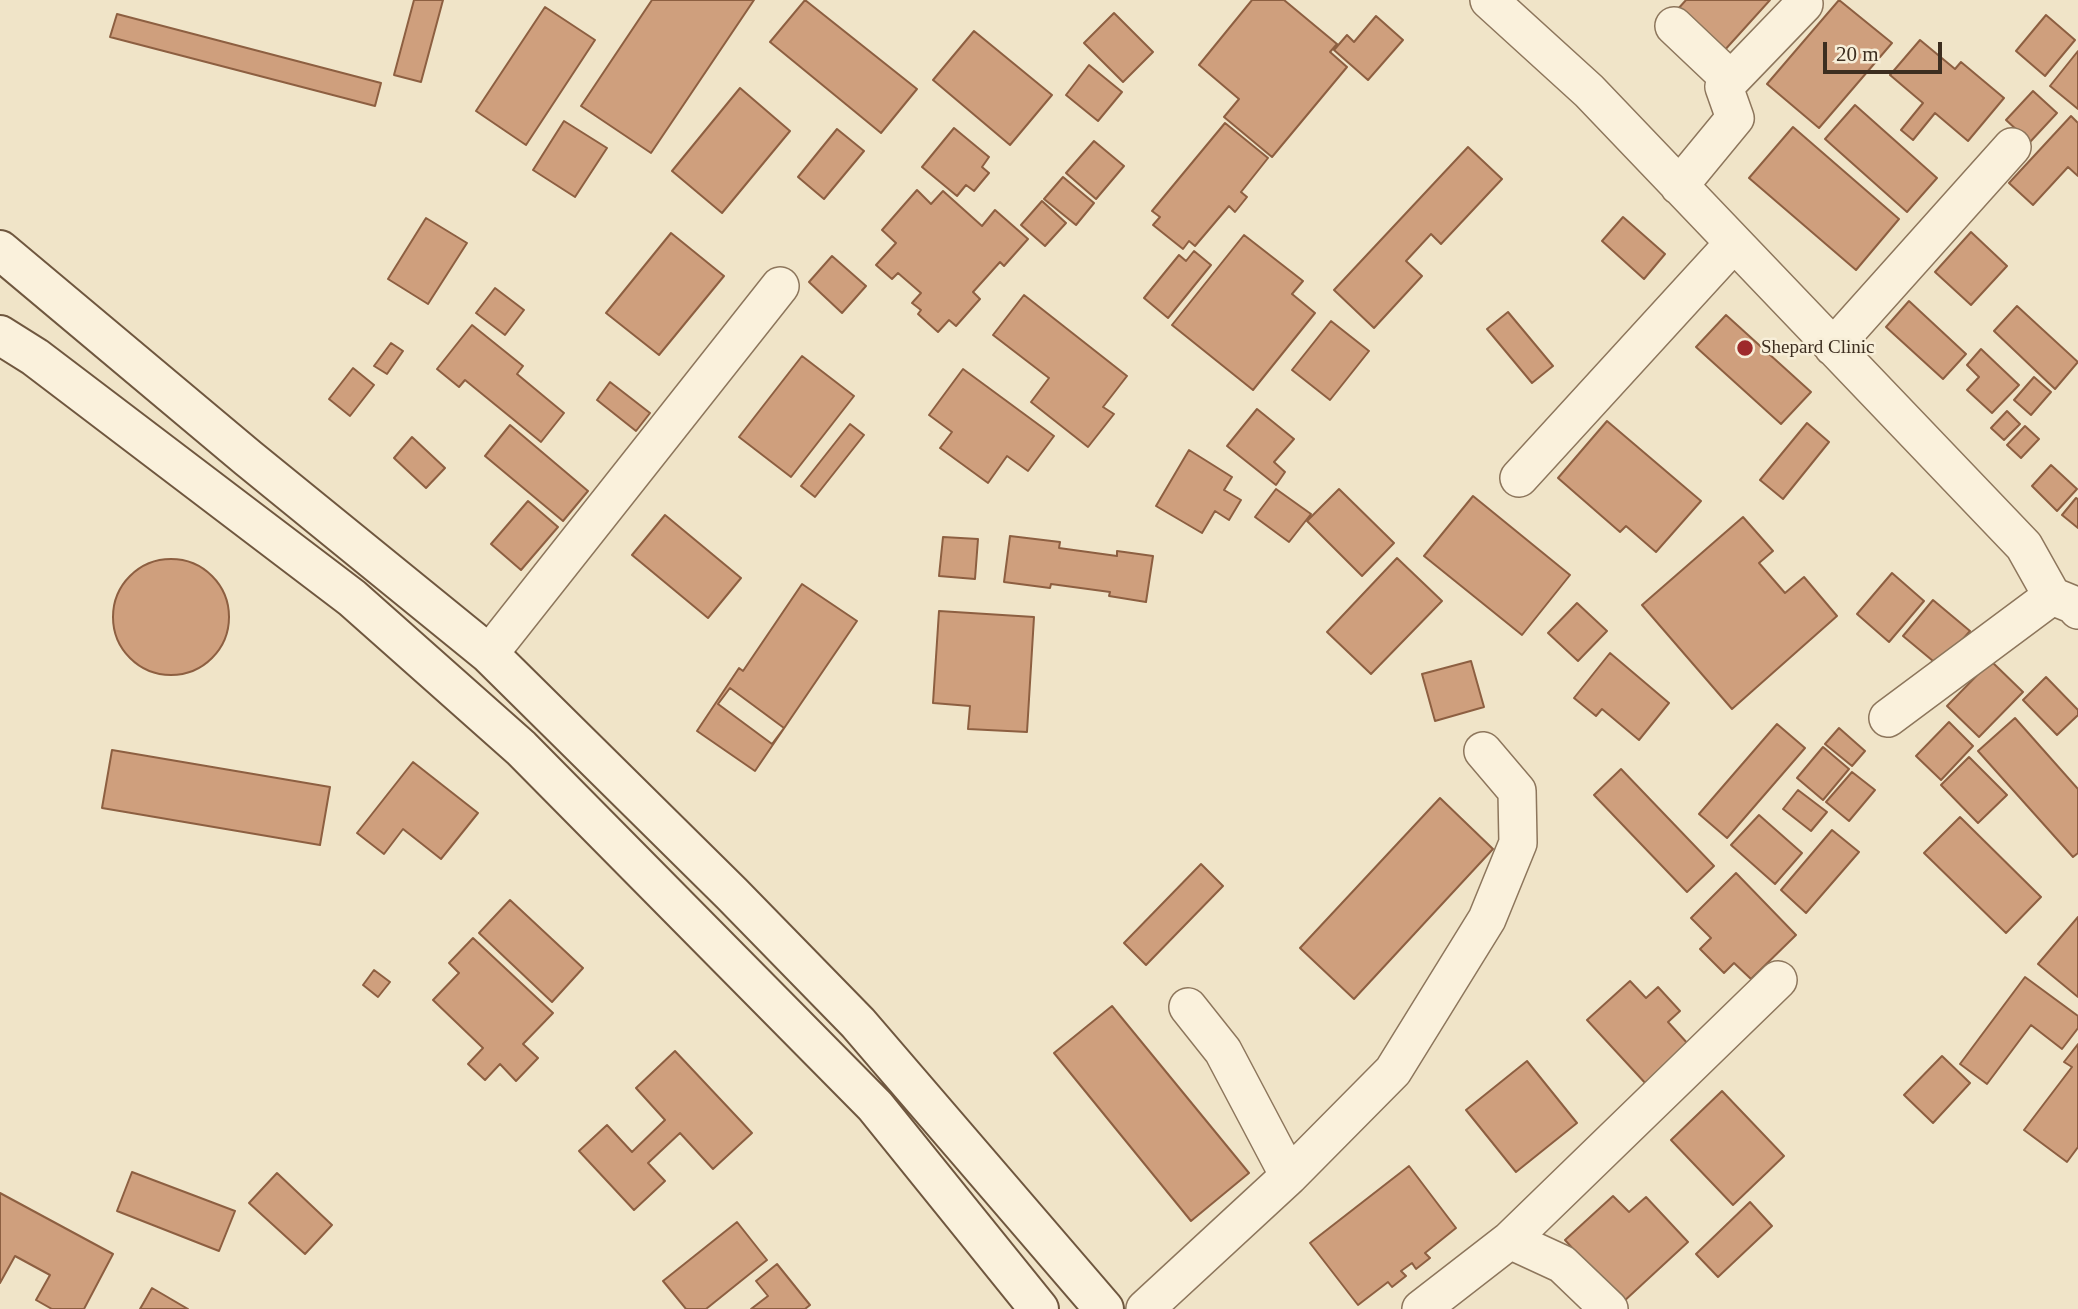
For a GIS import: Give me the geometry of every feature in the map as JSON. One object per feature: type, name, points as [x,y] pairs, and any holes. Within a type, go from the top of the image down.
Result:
[{"type":"main road","points":[[0,250],[248,458],[489,654],[732,894],[858,1023],[1104,1309]]},
{"type":"main road","points":[[0,335],[46,365],[352,598],[521,748],[875,1106],[1039,1309]]},
{"type":"street","points":[[1489,0],[1589,91],[2024,546],[2071,603],[1888,718]]},
{"type":"street","points":[[1679,186],[1735,118],[1724,87],[1804,4]]},
{"type":"street","points":[[1674,26],[1731,80]]},
{"type":"street","points":[[1833,347],[2012,147]]},
{"type":"street","points":[[1518,478],[1734,243]]},
{"type":"street","points":[[489,654],[780,286]]},
{"type":"street","points":[[1145,1309],[1289,1176],[1393,1071],[1487,919],[1518,843],[1517,791],[1483,751]]},
{"type":"street","points":[[1421,1309],[1510,1240],[1778,980]]},
{"type":"street","points":[[1188,1007],[1223,1051],[1289,1176]]},
{"type":"street","points":[[1510,1240],[1562,1264],[1609,1309]]},
{"type":"building","points":[[414,0],[443,0],[421,82],[394,75]]},
{"type":"building","points":[[652,0],[754,0],[651,153],[581,106]]},
{"type":"building","points":[[805,0],[917,89],[881,133],[770,42]]},
{"type":"building","points":[[1252,0],[1284,0],[1337,44],[1330,52],[1347,67],[1272,157],[1224,117],[1239,99],[1199,65]]},
{"type":"building","points":[[1686,0],[1770,0],[1723,52],[1677,10]]},
{"type":"building","points":[[1839,0],[1892,43],[1819,128],[1767,84]]},
{"type":"building","points":[[545,7],[595,40],[526,145],[476,111]]},
{"type":"building","points":[[1114,13],[1153,52],[1123,82],[1084,43]]},
{"type":"building","points":[[117,14],[381,83],[375,106],[110,37]]},
{"type":"building","points":[[2046,15],[2075,40],[2045,76],[2016,51]]},
{"type":"building","points":[[1376,16],[1403,40],[1368,80],[1334,50],[1347,35],[1354,42]]},
{"type":"building","points":[[974,31],[1052,95],[1010,145],[933,80]]},
{"type":"building","points":[[1920,40],[1955,69],[1961,62],[2004,98],[1968,141],[1935,113],[1913,140],[1901,130],[1923,103],[1890,75]]},
{"type":"building","points":[[2078,51],[2078,109],[2050,86]]},
{"type":"building","points":[[1089,65],[1122,92],[1098,121],[1066,95]]},
{"type":"building","points":[[740,88],[790,131],[722,213],[672,171]]},
{"type":"building","points":[[2033,91],[2057,113],[2030,142],[2006,120]]},
{"type":"building","points":[[1855,105],[1937,178],[1907,212],[1825,139]]},
{"type":"building","points":[[2071,116],[2078,123],[2078,176],[2068,167],[2033,205],[2009,183]]},
{"type":"building","points":[[564,121],[607,148],[575,197],[533,170]]},
{"type":"building","points":[[1225,123],[1268,158],[1241,192],[1247,197],[1235,212],[1229,206],[1195,246],[1189,241],[1183,249],[1153,225],[1160,217],[1152,211]]},
{"type":"building","points":[[1793,127],[1899,219],[1856,270],[1749,178]]},
{"type":"building","points":[[954,128],[989,157],[982,167],[989,173],[974,191],[966,185],[957,196],[922,167]]},
{"type":"building","points":[[837,129],[864,151],[824,199],[798,177]]},
{"type":"building","points":[[1094,141],[1124,166],[1096,199],[1066,173]]},
{"type":"building","points":[[1468,147],[1502,179],[1441,244],[1431,234],[1406,261],[1422,276],[1374,328],[1334,290]]},
{"type":"building","points":[[1063,177],[1094,203],[1076,225],[1044,199]]},
{"type":"building","points":[[917,190],[931,204],[943,191],[982,226],[995,210],[1028,239],[1004,266],[1000,262],[973,292],[980,299],[956,326],[949,320],[938,332],[918,314],[921,310],[912,303],[921,293],[898,273],[892,279],[876,265],[896,243],[882,230]]},
{"type":"building","points":[[1042,201],[1066,223],[1045,246],[1021,225]]},
{"type":"building","points":[[1623,217],[1665,254],[1644,279],[1602,241]]},
{"type":"building","points":[[426,218],[467,243],[428,304],[388,279]]},
{"type":"building","points":[[1971,232],[2007,266],[1971,305],[1935,272]]},
{"type":"building","points":[[671,233],[724,276],[659,355],[606,313]]},
{"type":"building","points":[[1244,235],[1303,281],[1292,294],[1315,313],[1253,390],[1172,325]]},
{"type":"building","points":[[1194,251],[1211,265],[1168,318],[1144,298],[1179,255],[1186,261]]},
{"type":"building","points":[[832,256],[866,286],[842,313],[809,282]]},
{"type":"building","points":[[495,288],[524,310],[505,335],[476,313]]},
{"type":"building","points":[[1024,295],[1127,376],[1103,407],[1114,414],[1088,447],[1031,402],[1049,378],[993,335]]},
{"type":"building","points":[[1909,301],[1966,354],[1943,379],[1886,327]]},
{"type":"building","points":[[2017,306],[2078,362],[2055,389],[1994,331]]},
{"type":"building","points":[[1508,312],[1553,366],[1532,383],[1487,329]]},
{"type":"building","points":[[1726,315],[1811,392],[1781,424],[1696,347]]},
{"type":"building","points":[[1331,321],[1369,351],[1330,400],[1292,370]]},
{"type":"building","points":[[472,325],[523,366],[517,374],[564,413],[541,442],[465,380],[459,387],[437,369]]},
{"type":"building","points":[[391,343],[403,351],[387,374],[374,366]]},
{"type":"building","points":[[1981,349],[2019,385],[1992,413],[1967,390],[1979,377],[1967,365]]},
{"type":"building","points":[[802,356],[854,396],[791,477],[739,437]]},
{"type":"building","points":[[353,368],[374,385],[350,416],[329,399]]},
{"type":"building","points":[[963,369],[1054,436],[1028,471],[1007,456],[988,483],[940,448],[952,432],[929,415]]},
{"type":"building","points":[[2034,377],[2051,392],[2031,415],[2014,400]]},
{"type":"building","points":[[610,382],[650,413],[636,431],[597,400]]},
{"type":"building","points":[[1257,409],[1294,439],[1274,462],[1285,472],[1276,485],[1227,446]]},
{"type":"building","points":[[2007,411],[2020,424],[2004,440],[1991,428]]},
{"type":"building","points":[[1607,421],[1701,501],[1656,552],[1626,526],[1620,532],[1558,478]]},
{"type":"building","points":[[1807,423],[1829,442],[1783,499],[1760,480]]},
{"type":"building","points":[[850,424],[864,435],[815,497],[801,486]]},
{"type":"building","points":[[510,425],[588,491],[563,521],[485,456]]},
{"type":"building","points":[[2025,426],[2039,439],[2021,458],[2007,445]]},
{"type":"building","points":[[412,437],[445,468],[426,488],[394,458]]},
{"type":"building","points":[[1189,450],[1232,477],[1224,490],[1241,500],[1229,520],[1215,511],[1202,533],[1156,506]]},
{"type":"building","points":[[2051,465],[2077,489],[2057,511],[2032,486]]},
{"type":"building","points":[[1276,489],[1311,514],[1289,542],[1255,517]]},
{"type":"building","points":[[1339,489],[1394,543],[1362,576],[1307,521]]},
{"type":"building","points":[[1473,496],[1570,575],[1522,635],[1424,556]]},
{"type":"building","points":[[2076,498],[2078,499],[2078,528],[2062,515]]},
{"type":"building","points":[[528,501],[558,527],[521,570],[491,544]]},
{"type":"building","points":[[665,515],[741,578],[708,618],[632,555]]},
{"type":"building","points":[[1743,517],[1773,551],[1759,563],[1785,593],[1804,577],[1837,616],[1732,709],[1642,605]]},
{"type":"building","points":[[1010,536],[1060,542],[1059,548],[1117,556],[1117,551],[1153,556],[1146,602],[1109,596],[1110,592],[1051,584],[1050,588],[1004,582]]},
{"type":"building","points":[[943,537],[978,539],[975,579],[939,576]]},
{"type":"building","points":[[1397,558],[1442,601],[1371,674],[1327,632]]},
{"type":"building","points":[[171,559],[193,563],[212,576],[225,595],[229,617],[225,639],[212,658],[193,671],[171,675],[149,671],[130,658],[117,639],[113,617],[117,595],[130,576],[149,563]]},
{"type":"building","points":[[1892,573],[1924,601],[1889,642],[1857,614]]},
{"type":"building","points":[[802,584],[857,621],[755,771],[697,731],[739,668],[743,671]]},
{"type":"building","points":[[1933,600],[1970,631],[1939,666],[1903,636]]},
{"type":"building","points":[[1577,603],[1607,631],[1578,661],[1548,633]]},
{"type":"building","points":[[939,611],[1034,617],[1027,732],[968,729],[970,706],[933,703]]},
{"type":"building","points":[[1610,653],[1669,703],[1639,740],[1602,709],[1596,716],[1574,698]]},
{"type":"building","points":[[1471,661],[1484,707],[1435,721],[1422,674]]},
{"type":"building","points":[[1991,661],[2023,692],[1979,737],[1947,706]]},
{"type":"building","points":[[2046,677],[2078,710],[2078,715],[2057,735],[2023,700]]},
{"type":"building","points":[[730,688],[784,728],[772,744],[718,704]]},
{"type":"building","points":[[2015,718],[2078,789],[2078,853],[2073,857],[1978,751]]},
{"type":"building","points":[[1949,722],[1973,746],[1941,780],[1916,756]]},
{"type":"building","points":[[1777,724],[1805,748],[1727,838],[1699,814]]},
{"type":"building","points":[[1839,728],[1865,751],[1852,766],[1825,744]]},
{"type":"building","points":[[1823,747],[1849,769],[1823,800],[1797,778]]},
{"type":"building","points":[[112,750],[330,787],[320,845],[102,808]]},
{"type":"building","points":[[1969,757],[2007,795],[1978,823],[1941,785]]},
{"type":"building","points":[[413,762],[478,813],[441,859],[403,829],[384,854],[357,833]]},
{"type":"building","points":[[1621,769],[1714,866],[1687,892],[1594,795]]},
{"type":"building","points":[[1852,772],[1875,790],[1849,821],[1826,802]]},
{"type":"building","points":[[1798,790],[1827,812],[1811,831],[1783,809]]},
{"type":"building","points":[[1440,798],[1493,849],[1354,999],[1300,948]]},
{"type":"building","points":[[1759,815],[1802,853],[1775,884],[1731,845]]},
{"type":"building","points":[[1960,817],[2041,897],[2006,933],[1924,853]]},
{"type":"building","points":[[1832,830],[1859,852],[1806,913],[1781,890]]},
{"type":"building","points":[[1201,864],[1223,886],[1146,965],[1124,943]]},
{"type":"building","points":[[1736,873],[1796,935],[1751,979],[1734,963],[1724,973],[1700,949],[1711,938],[1691,918]]},
{"type":"building","points":[[510,900],[583,968],[552,1002],[479,933]]},
{"type":"building","points":[[2078,917],[2078,997],[2038,964]]},
{"type":"building","points":[[473,938],[553,1013],[523,1044],[538,1058],[516,1081],[500,1064],[485,1080],[468,1064],[483,1048],[433,1000],[459,973],[449,963]]},
{"type":"building","points":[[374,970],[390,982],[378,997],[363,985]]},
{"type":"building","points":[[2025,977],[2078,1016],[2078,1028],[2062,1049],[2031,1025],[1987,1084],[1960,1064]]},
{"type":"building","points":[[1630,981],[1646,998],[1658,987],[1680,1011],[1668,1022],[1689,1045],[1647,1085],[1587,1020]]},
{"type":"building","points":[[1112,1006],[1249,1173],[1191,1221],[1054,1053]]},
{"type":"building","points":[[2078,1044],[2078,1147],[2067,1162],[2024,1130],[2072,1067],[2064,1062]]},
{"type":"building","points":[[675,1051],[752,1133],[713,1169],[680,1133],[648,1163],[665,1181],[634,1210],[579,1151],[607,1125],[632,1152],[665,1120],[636,1088]]},
{"type":"building","points":[[1942,1056],[1970,1083],[1933,1123],[1904,1095]]},
{"type":"building","points":[[1527,1061],[1577,1123],[1516,1172],[1466,1110]]},
{"type":"building","points":[[1722,1091],[1784,1156],[1733,1205],[1671,1140]]},
{"type":"building","points":[[1409,1166],[1456,1228],[1425,1253],[1430,1258],[1416,1269],[1412,1263],[1401,1271],[1406,1276],[1392,1287],[1388,1282],[1358,1305],[1310,1243]]},
{"type":"building","points":[[132,1172],[235,1211],[219,1251],[117,1211]]},
{"type":"building","points":[[277,1173],[332,1225],[305,1254],[249,1203]]},
{"type":"building","points":[[0,1193],[113,1254],[84,1309],[52,1309],[36,1300],[50,1275],[15,1256],[0,1283]]},
{"type":"building","points":[[1613,1196],[1629,1212],[1646,1197],[1688,1242],[1622,1303],[1565,1240]]},
{"type":"building","points":[[1750,1202],[1772,1226],[1718,1277],[1696,1254]]},
{"type":"building","points":[[737,1222],[767,1260],[706,1309],[686,1309],[663,1281]]},
{"type":"building","points":[[777,1264],[810,1305],[805,1309],[751,1309],[768,1296],[756,1281]]},
{"type":"building","points":[[152,1288],[188,1309],[140,1309]]},
{"type":"place","name":"Shepard Clinic","points":[[1745,348]]}]
